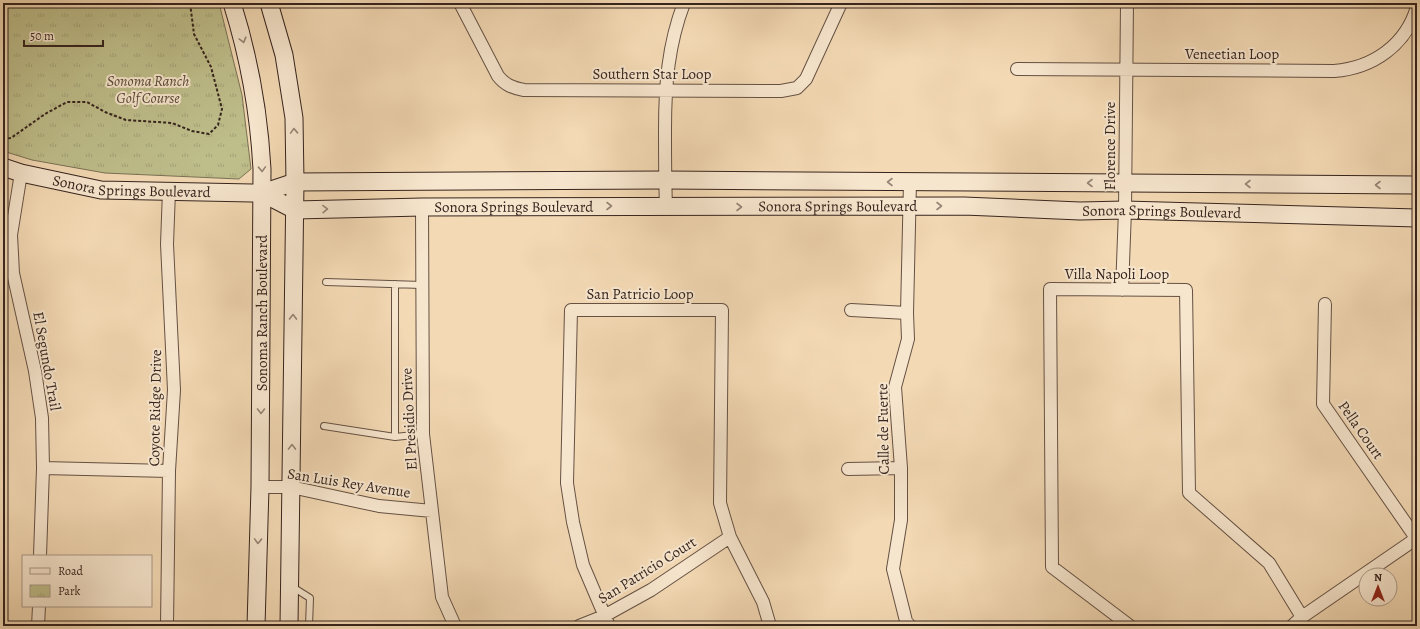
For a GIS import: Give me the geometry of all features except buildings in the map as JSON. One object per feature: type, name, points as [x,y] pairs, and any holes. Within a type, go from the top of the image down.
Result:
[{"type":"street","name":"Sonoma Ranch Boulevard","points":[[232,3],[248,64],[257,110],[262,156],[260,487],[256,626]]},
{"type":"street","name":"Sonoma Ranch Boulevard","points":[[269,3],[284,55],[294,118],[296,182],[289,626]]},
{"type":"street","name":"Southern Star Loop","points":[[460,3],[498,76],[509,86],[524,90],[665,91],[781,91],[797,88],[806,79],[841,3]]},
{"type":"street","points":[[666,206],[665,91],[671,46],[684,3]]},
{"type":"street","name":"Florence Drive","points":[[1122,290],[1126,183],[1127,3]]},
{"type":"street","name":"Veneetian Loop","points":[[1017,69],[1334,71],[1351,69],[1375,60],[1396,44],[1410,25],[1417,7]]},
{"type":"street","name":"Sonora Springs Boulevard","points":[[3,167],[21,173],[101,190],[262,193],[296,182],[665,180],[1417,185]]},
{"type":"street","name":"El Segundo Trail","points":[[21,173],[11,235],[13,273],[35,370],[42,418],[43,468],[40,555]]},
{"type":"street","name":"Calle de Fuerte","points":[[910,182],[906,313],[908,339],[895,387],[901,468],[901,520],[893,569],[906,621],[910,626]]},
{"type":"street","name":"Coyote Ridge Drive","points":[[167,626],[169,470],[174,390],[167,244],[169,191]]},
{"type":"street","name":"Sonora Springs Boulevard","points":[[262,193],[295,210],[422,207],[964,206],[1080,211],[1125,210],[1417,218]]},
{"type":"street","name":"El Presidio Drive","points":[[422,207],[423,434],[442,597],[455,626]]},
{"type":"street","name":"Villa Napoli Loop","points":[[1130,626],[1052,567],[1050,289],[1186,290],[1189,493],[1269,563],[1302,617]]},
{"type":"street","name":"Pella Court","points":[[1325,304],[1323,404],[1417,538]]},
{"type":"street","name":"San Patricio Loop","points":[[606,621],[583,565],[573,522],[567,483],[571,310],[722,310],[720,502],[730,537]]},
{"type":"street","points":[[851,310],[906,313]]},
{"type":"street","points":[[43,468],[169,470]]},
{"type":"street","points":[[848,469],[901,468]]},
{"type":"street","name":"San Luis Rey Avenue","points":[[260,487],[291,487],[379,506],[432,511]]},
{"type":"street","points":[[730,537],[763,602],[770,626]]},
{"type":"street","name":"San Patricio Court","points":[[579,626],[606,621],[730,537]]},
{"type":"street","points":[[1292,626],[1302,617],[1417,538]]},
{"type":"street","points":[[38,626],[39,607]]},
{"type":"lane","points":[[326,282],[422,285]]},
{"type":"lane","points":[[395,284],[395,437]]},
{"type":"lane","points":[[324,426],[395,437],[423,434]]},
{"type":"lane","points":[[290,586],[310,598],[309,626]]},
{"type":"path","points":[[3,139],[10,138],[44,114],[67,102],[87,102],[105,112],[126,120],[172,123],[192,131],[209,134],[218,125],[222,108],[211,67],[194,34],[190,3]]},
{"type":"green space","name":"Sonoma Ranch Golf Course","points":[[3,3],[219,3],[242,95],[251,169],[239,179],[105,173],[32,160],[3,151]]}]
